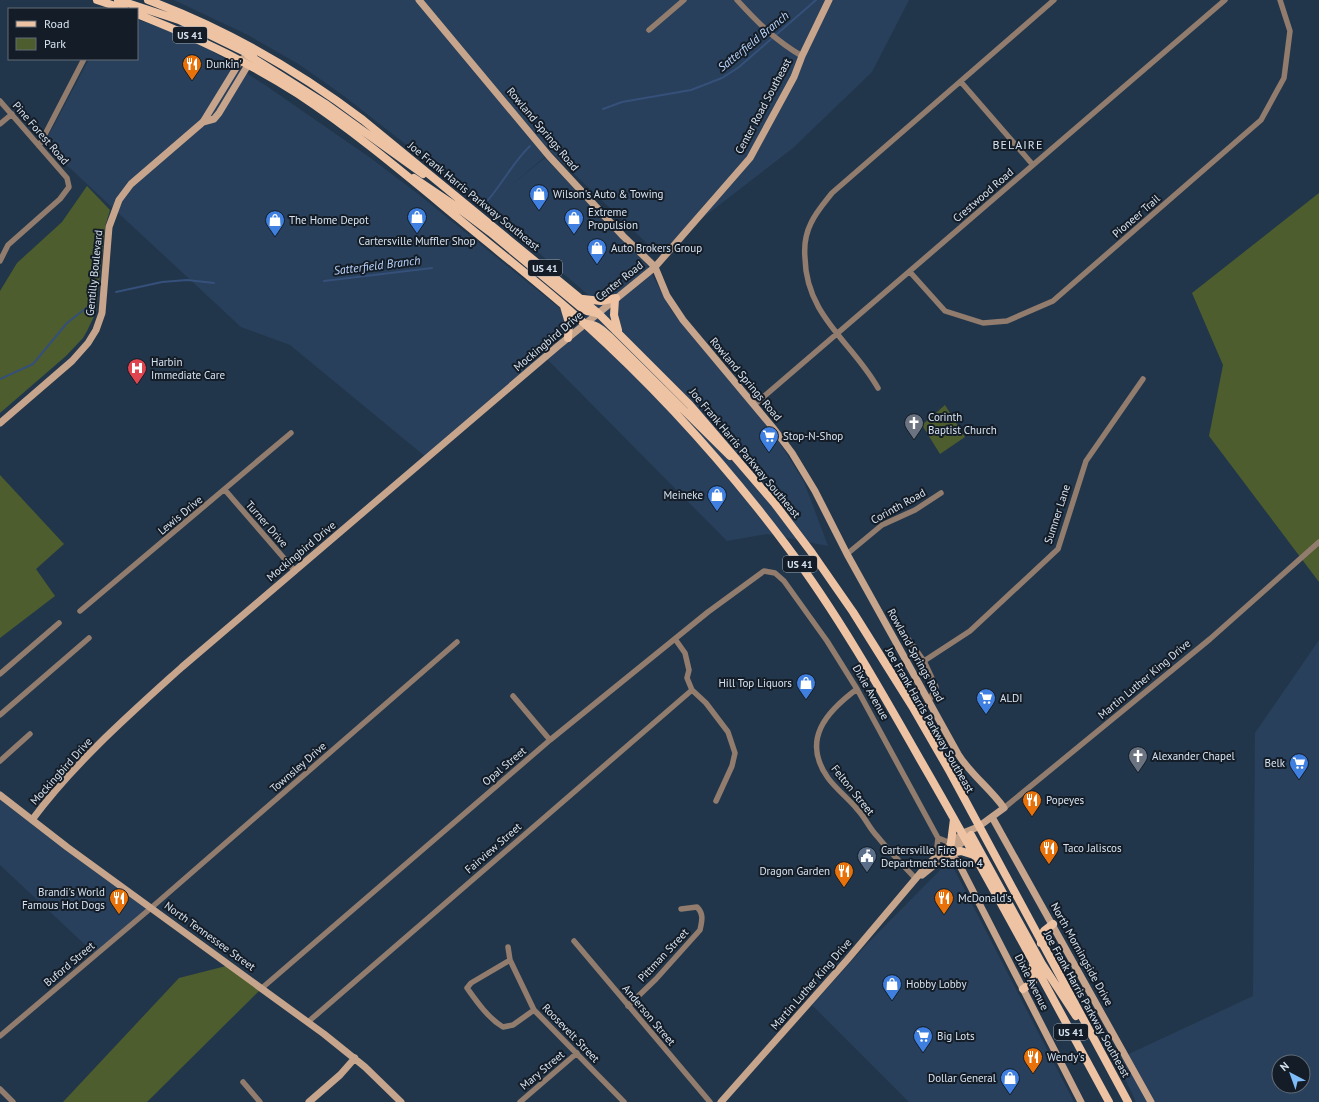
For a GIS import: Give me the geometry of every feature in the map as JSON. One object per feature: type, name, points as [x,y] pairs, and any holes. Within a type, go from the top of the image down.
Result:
[{"type":"main road","points":[[118,0],[166,14],[250,57]]},
{"type":"main road","name":"Joe Frank Harris Parkway Southeast","points":[[148,0],[202,22],[399,170],[585,324],[649,386],[699,439],[786,545],[864,661],[953,816],[967,836],[974,855],[1109,1102]]},
{"type":"main road","points":[[100,4],[119,8]]},
{"type":"main road","name":"Joe Frank Harris Parkway Southeast","points":[[138,14],[296,73],[348,108],[581,298],[619,333],[686,400],[740,461],[808,547],[860,622],[912,706],[950,772],[1041,944],[1128,1102]]},
{"type":"main road","points":[[399,170],[423,182],[457,207],[579,306],[587,311],[598,313]]},
{"type":"main road","points":[[581,298],[601,301],[616,298],[614,315],[619,333]]},
{"type":"main road","points":[[564,306],[569,323],[568,338]]},
{"type":"main road","points":[[585,324],[591,323],[600,329],[723,450],[740,461]]},
{"type":"main road","points":[[951,843],[954,832],[953,816]]},
{"type":"main road","points":[[967,836],[1050,977],[1071,1010],[1090,1033]]},
{"type":"main road","points":[[950,853],[961,851],[974,855]]},
{"type":"main road","points":[[1041,944],[1044,931],[1053,924]]},
{"type":"main road","points":[[1023,989],[1033,982],[1032,962]]},
{"type":"street","name":"Rowland Springs Road","points":[[420,0],[549,156],[655,267],[667,296],[680,316],[774,429],[799,464],[847,554],[967,768],[997,797],[1004,808]]},
{"type":"street","points":[[649,30],[684,0]]},
{"type":"street","points":[[737,0],[757,23],[770,35],[802,56]]},
{"type":"street","name":"Center Road Southeast","points":[[655,267],[750,158],[794,77],[802,56],[829,0]]},
{"type":"street","points":[[878,388],[871,376],[836,334],[816,305],[805,275],[804,247],[810,223],[832,193],[1054,0]]},
{"type":"street","name":"Crestwood Road","points":[[754,405],[1225,0]]},
{"type":"street","name":"Pioneer Trail","points":[[910,272],[945,311],[983,323],[1007,321],[1053,301],[1260,120],[1284,78],[1290,31],[1280,0]]},
{"type":"street","name":"Gentilly Boulevard","points":[[0,423],[69,364],[91,340],[99,324],[102,313],[109,227],[119,200],[138,178],[202,122],[250,57]]},
{"type":"street","points":[[39,146],[83,60]]},
{"type":"street","points":[[961,82],[1033,165]]},
{"type":"street","name":"Pine Forest Road","points":[[0,101],[67,178],[69,187],[60,199],[8,245],[0,261]]},
{"type":"street","points":[[0,124],[12,114]]},
{"type":"street","name":"Center Road","points":[[598,313],[655,267]]},
{"type":"street","name":"Mockingbird Drive","points":[[32,820],[77,767],[126,718],[182,666],[598,313]]},
{"type":"street","name":"Sumner Lane","points":[[924,661],[970,631],[1058,549],[1086,461],[1143,379]]},
{"type":"street","name":"Lewis Drive","points":[[80,612],[291,433]]},
{"type":"street","name":"Turner Drive","points":[[225,490],[295,571]]},
{"type":"street","name":"Corinth Road","points":[[847,554],[882,525],[915,510],[942,493]]},
{"type":"street","name":"Martin Luther King Drive","points":[[916,879],[950,853],[967,836],[1004,808],[1210,639],[1319,542]]},
{"type":"street","name":"Opal Street","points":[[262,988],[550,740],[675,639],[762,572],[768,570]]},
{"type":"street","name":"Dixie Avenue","points":[[768,570],[778,575],[827,640],[857,689],[938,838]]},
{"type":"street","points":[[0,674],[59,623]]},
{"type":"street","points":[[901,629],[924,661],[936,687],[929,701]]},
{"type":"street","points":[[0,714],[89,638]]},
{"type":"street","points":[[675,639],[685,653],[688,670],[687,678],[692,690],[706,703],[728,732],[735,753],[732,766],[716,801]]},
{"type":"street","name":"Townsley Drive","points":[[151,908],[457,642]]},
{"type":"street","name":"Felton Street","points":[[857,689],[830,713],[821,726],[816,742],[821,764],[828,778],[847,797],[876,836],[916,879]]},
{"type":"street","name":"Fairview Street","points":[[308,1022],[692,690]]},
{"type":"street","points":[[513,696],[550,740]]},
{"type":"street","points":[[0,761],[30,734]]},
{"type":"street","name":"North Tennessee Street","points":[[0,795],[151,908],[308,1022],[355,1058],[401,1102]]},
{"type":"street","name":"North Morningside Drive","points":[[992,817],[1151,1102]]},
{"type":"street","name":"Martin Luther King Drive","points":[[721,1102],[936,856],[951,843],[967,836]]},
{"type":"street","points":[[936,856],[938,838],[951,843]]},
{"type":"street","name":"Dixie Avenue","points":[[950,853],[958,862],[1081,1102]]},
{"type":"street","name":"Pittman Street","points":[[628,1006],[656,979],[700,930],[703,920],[701,912],[697,907],[681,909]]},
{"type":"street","name":"Buford Street","points":[[0,1036],[151,908]]},
{"type":"street","name":"Anderson Street","points":[[574,941],[710,1102]]},
{"type":"street","name":"Roosevelt Street","points":[[508,947],[510,960],[534,1010],[624,1102]]},
{"type":"street","points":[[510,960],[471,983],[467,988],[477,1002],[497,1023],[503,1027],[513,1025],[534,1010]]},
{"type":"street","name":"Mary Street","points":[[520,1102],[577,1053]]},
{"type":"street","points":[[309,1102],[340,1075],[355,1058]]},
{"type":"street","points":[[243,1082],[260,1102]]},
{"type":"street","points":[[0,1089],[13,1102]]},
{"type":"shaded area","points":[[174,0],[909,0],[872,72],[793,148],[657,253],[551,152],[512,184],[545,158],[647,265],[671,310],[775,435],[804,482],[828,546],[767,534],[727,541],[545,357],[558,346],[598,303],[468,193],[344,96],[300,65],[248,35]]},
{"type":"shaded area","points":[[138,20],[181,31],[265,85],[372,159],[418,194],[578,323],[427,458],[290,345],[241,327],[44,144],[88,60],[138,60]]},
{"type":"shaded area","points":[[1319,640],[1319,1102],[1136,1102],[1116,1060],[1253,996],[1255,733]]},
{"type":"shaded area","points":[[0,798],[151,908],[96,955],[0,865]]},
{"type":"shaded area","points":[[945,865],[953,867],[1074,1102],[909,1102],[812,1005],[868,943]]},
{"type":"green space","points":[[87,186],[110,210],[105,227],[96,312],[83,338],[66,356],[0,413],[0,291],[17,263],[62,222]]},
{"type":"green space","points":[[1319,193],[1319,582],[1209,436],[1223,365],[1192,293]]},
{"type":"green space","points":[[945,405],[965,437],[940,454],[922,425]]},
{"type":"green space","points":[[0,475],[64,544],[36,569],[55,596],[0,638]]},
{"type":"green space","points":[[230,965],[262,988],[147,1102],[63,1102],[179,978]]},
{"type":"waterway","name":"Satterfield Branch","points":[[603,109],[622,102],[691,90],[722,78],[739,67],[816,0]]},
{"type":"waterway","name":"Satterfield Branch","points":[[488,200],[518,159],[530,146]]},
{"type":"waterway","name":"Satterfield Branch","points":[[324,281],[432,268]]},
{"type":"waterway","name":"Satterfield Branch","points":[[116,292],[162,282],[187,280],[214,283]]},
{"type":"waterway","name":"Satterfield Branch","points":[[0,379],[33,364],[67,323],[94,302]]},
{"type":"place","name":"Dunkin'","points":[[192,81]]},
{"type":"place","name":"Wilson's Auto & Towing","points":[[539,211]]},
{"type":"place","name":"Cartersville Muffler Shop","points":[[417,234]]},
{"type":"place","name":"Extreme Propulsion","points":[[574,235]]},
{"type":"place","name":"The Home Depot","points":[[275,237]]},
{"type":"place","name":"Auto Brokers Group","points":[[597,265]]},
{"type":"place","name":"Harbin Immediate Care","points":[[137,385]]},
{"type":"place","name":"Corinth Baptist Church","points":[[914,440]]},
{"type":"place","name":"Stop-N-Shop","points":[[769,453]]},
{"type":"place","name":"Meineke","points":[[717,512]]},
{"type":"place","name":"Hill Top Liquors","points":[[806,700]]},
{"type":"place","name":"ALDI","points":[[986,715]]},
{"type":"place","name":"Alexander Chapel","points":[[1138,773]]},
{"type":"place","name":"Belk","points":[[1299,780]]},
{"type":"place","name":"Popeyes","points":[[1032,817]]},
{"type":"place","name":"Taco Jaliscos","points":[[1049,865]]},
{"type":"place","name":"Cartersville Fire Department Station 4","points":[[867,873]]},
{"type":"place","name":"Dragon Garden","points":[[844,888]]},
{"type":"place","name":"Brandi's World Famous Hot Dogs","points":[[119,915]]},
{"type":"place","name":"McDonald's","points":[[944,915]]},
{"type":"place","name":"Hobby Lobby","points":[[892,1001]]},
{"type":"place","name":"Big Lots","points":[[923,1053]]},
{"type":"place","name":"Wendy's","points":[[1033,1074]]},
{"type":"place","name":"Dollar General","points":[[1010,1095]]},
{"type":"district","name":"BELAIRE","points":[[1018,144]]}]
